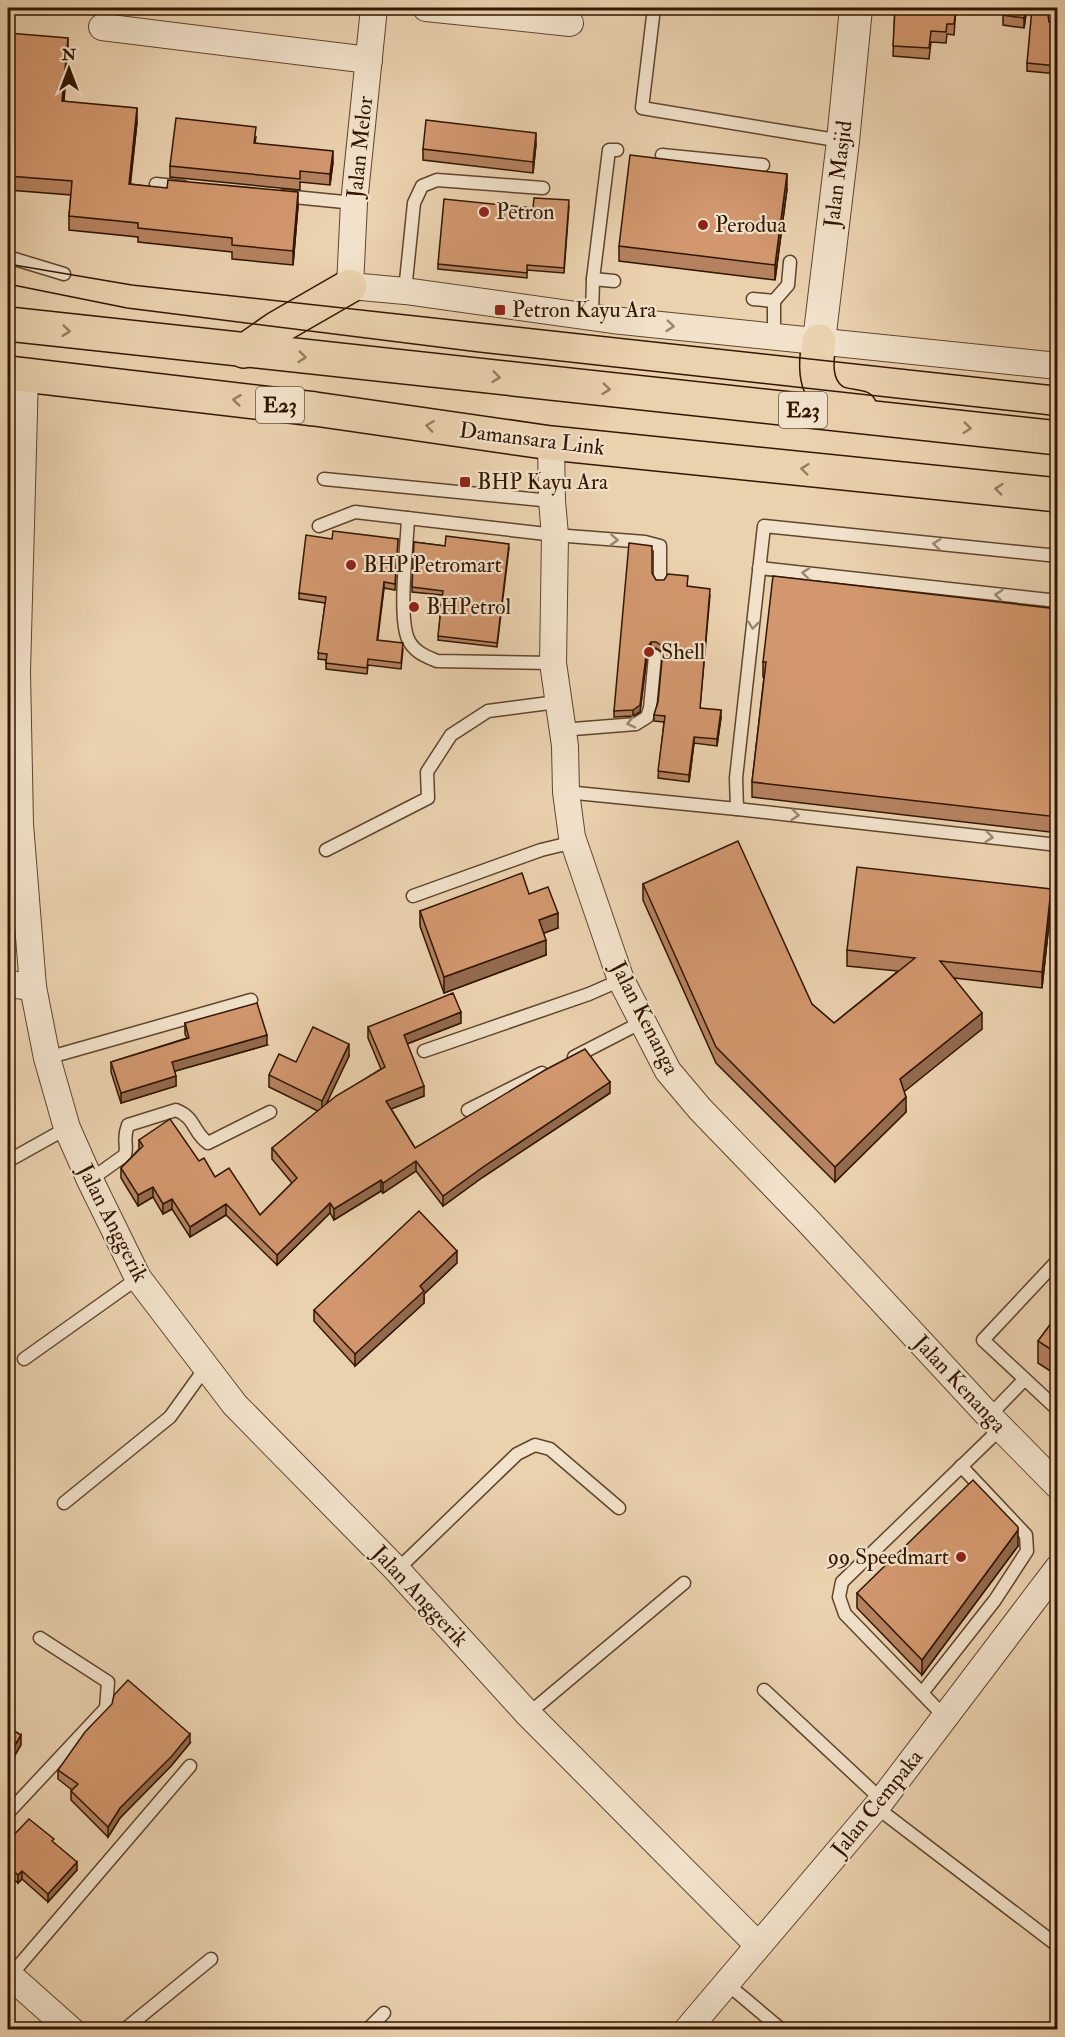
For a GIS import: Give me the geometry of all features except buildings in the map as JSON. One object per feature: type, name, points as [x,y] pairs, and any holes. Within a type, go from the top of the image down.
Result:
[{"type":"highway","points":[[244,351],[277,328],[350,286]]},
{"type":"highway","name":"E23","points":[[8,324],[1058,438]]},
{"type":"highway","points":[[819,340],[815,366],[820,386],[833,401],[932,424]]},
{"type":"highway","name":"Damansara Link","points":[[16,374],[315,409],[551,443],[1058,495]]},
{"type":"street","name":"Jalan Melor","points":[[350,286],[354,203],[374,8]]},
{"type":"street","points":[[426,8],[570,23]]},
{"type":"street","name":"Jalan Masjid","points":[[819,340],[843,141],[856,8]]},
{"type":"street","points":[[102,27],[369,60]]},
{"type":"street","points":[[350,286],[774,338],[819,340],[1058,366]]},
{"type":"street","name":"Jalan Anggerik","points":[[16,374],[13,704],[33,987],[47,1058],[68,1128],[90,1180],[138,1278],[235,1405],[397,1570],[528,1714],[758,1945]]},
{"type":"street","name":"Jalan Kenanga","points":[[551,443],[555,536],[553,663],[565,746],[566,792],[574,842],[621,980],[668,1071],[700,1109],[1058,1486]]},
{"type":"street","points":[[8,984],[33,987]]},
{"type":"street","name":"Jalan Cempaka","points":[[687,2030],[879,1804],[1058,1568]]},
{"type":"street","points":[[9,1975],[69,2029]]},
{"type":"lane","points":[[654,8],[642,108],[843,141]]},
{"type":"lane","points":[[592,317],[593,279],[609,150],[617,150]]},
{"type":"lane","points":[[662,155],[763,165]]},
{"type":"lane","points":[[405,291],[414,203],[422,186],[437,180],[543,188]]},
{"type":"lane","points":[[156,184],[191,188]]},
{"type":"lane","points":[[273,195],[354,203]]},
{"type":"lane","points":[[8,257],[64,274]]},
{"type":"lane","points":[[774,338],[774,301],[788,285],[790,262]]},
{"type":"lane","points":[[593,279],[614,281]]},
{"type":"lane","points":[[753,299],[774,301]]},
{"type":"lane","points":[[324,479],[552,501]]},
{"type":"lane","points":[[319,526],[355,512],[555,536],[655,544],[662,549],[660,579]]},
{"type":"lane","points":[[408,518],[404,614],[409,640],[421,655],[437,661],[553,663]]},
{"type":"lane","points":[[737,809],[736,778],[764,526],[1058,556]]},
{"type":"lane","points":[[759,568],[1058,601]]},
{"type":"lane","points":[[561,730],[636,724],[647,717],[650,708],[655,656]]},
{"type":"lane","points":[[326,850],[428,798],[428,772],[451,735],[488,711],[557,702]]},
{"type":"lane","points":[[566,792],[1058,845]]},
{"type":"lane","points":[[413,896],[541,850],[574,842]]},
{"type":"lane","points":[[424,1051],[589,994],[621,980]]},
{"type":"lane","points":[[47,1058],[251,1000]]},
{"type":"lane","points":[[468,1110],[644,1021]]},
{"type":"lane","points":[[90,1180],[125,1155],[124,1136],[128,1125],[176,1110],[186,1114],[199,1137],[208,1143],[270,1112]]},
{"type":"lane","points":[[8,1161],[68,1128]]},
{"type":"lane","points":[[1058,1260],[983,1340],[1058,1410]]},
{"type":"lane","points":[[24,1359],[138,1278]]},
{"type":"lane","points":[[64,1503],[170,1417],[206,1367]]},
{"type":"lane","points":[[944,1716],[844,1614],[839,1597],[842,1582],[961,1466],[1024,1380]]},
{"type":"lane","points":[[397,1570],[517,1454],[535,1445],[550,1449],[619,1508]]},
{"type":"lane","points":[[922,1693],[995,1600],[1028,1551],[1026,1535],[961,1466]]},
{"type":"lane","points":[[528,1714],[684,1583]]},
{"type":"lane","points":[[8,1813],[106,1708],[108,1682],[40,1638]]},
{"type":"lane","points":[[764,1690],[879,1804],[1058,1946]]},
{"type":"lane","points":[[9,1975],[190,1766]]},
{"type":"lane","points":[[124,2030],[211,1959]]},
{"type":"lane","points":[[726,1983],[782,2030]]},
{"type":"lane","points":[[367,2030],[384,2013]]},
{"type":"tram line","points":[[8,264],[132,285],[1058,386]]},
{"type":"tram line","points":[[8,284],[127,308],[478,352],[1058,416]]},
{"type":"place","name":"Petron","points":[[484,212]]},
{"type":"place","name":"Perodua","points":[[703,225]]},
{"type":"place","name":"Petron Kayu Ara","points":[[500,310]]},
{"type":"place","name":"BHP Kayu Ara","points":[[465,482]]},
{"type":"place","name":"BHP Petromart","points":[[351,565]]},
{"type":"place","name":"BHPetrol","points":[[414,607]]},
{"type":"place","name":"Shell","points":[[649,652]]},
{"type":"place","name":"99 Speedmart","points":[[961,1557]]}]
